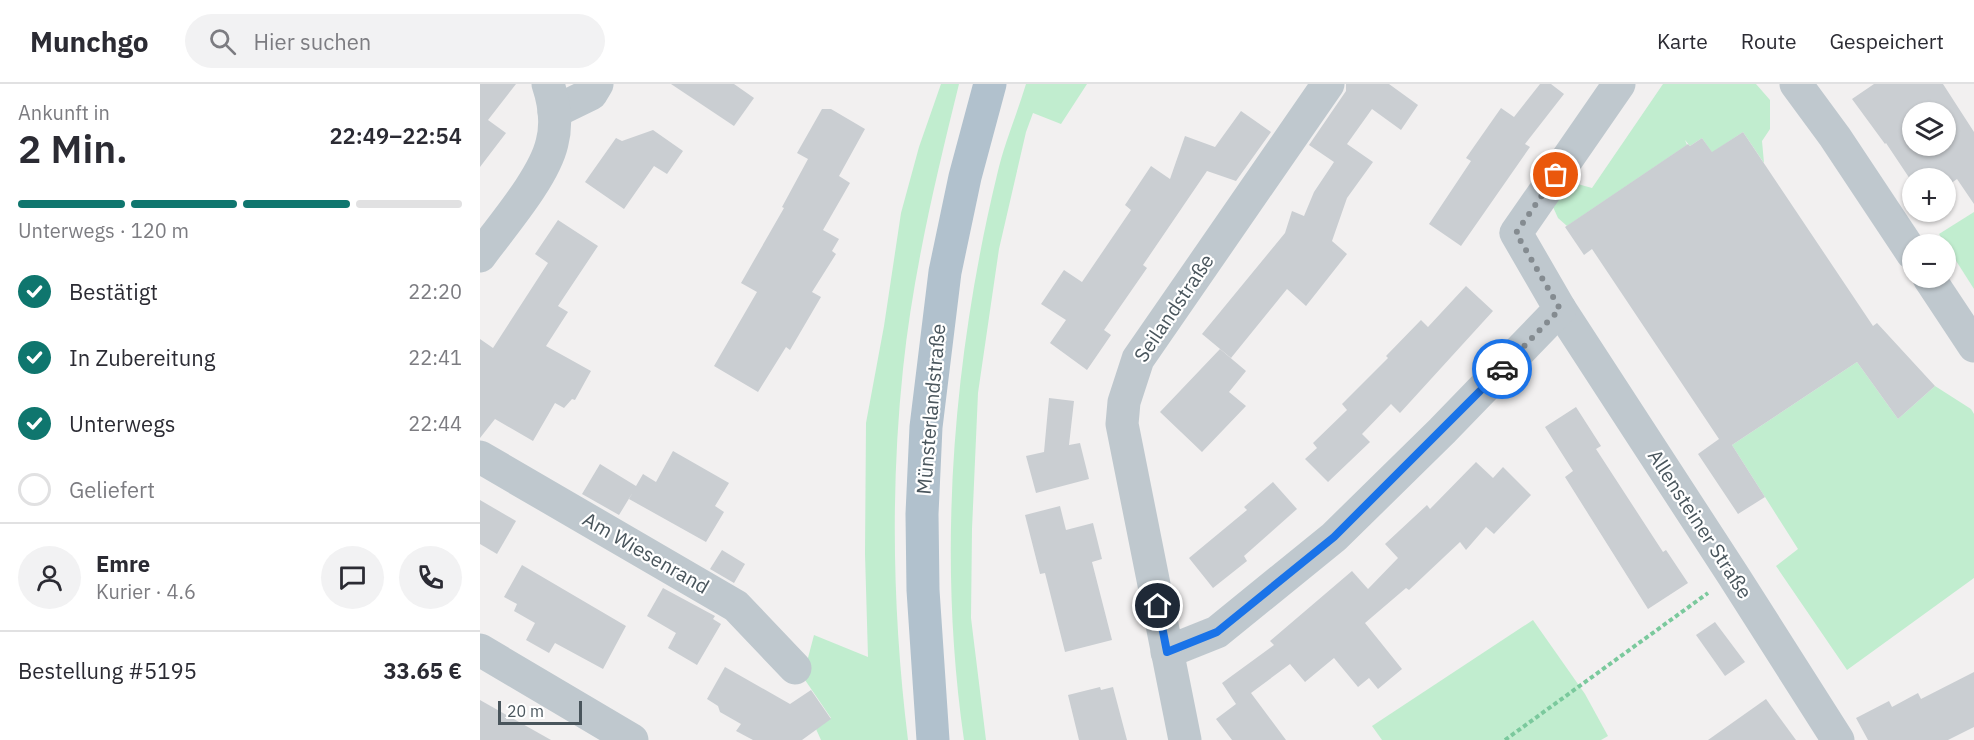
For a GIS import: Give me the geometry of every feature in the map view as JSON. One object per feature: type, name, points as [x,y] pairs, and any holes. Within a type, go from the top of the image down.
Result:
[{"type":"main road","name":"Münsterlandstraße","points":[[933,740],[923,580],[922,514],[926,427],[945,272],[965,177],[990,84]]},
{"type":"street","points":[[480,256],[543,167],[552,143],[551,98],[591,94],[597,84]]},
{"type":"street","name":"Seilandstraße","points":[[1185,740],[1122,423],[1130,378],[1138,358],[1328,84]]},
{"type":"street","name":"Allensteiner Straße","points":[[1619,84],[1516,233],[1560,309],[1838,740]]},
{"type":"street","points":[[1796,84],[1835,137],[1902,238]]},
{"type":"street","points":[[1936,288],[1974,346]]},
{"type":"street","points":[[1167,652],[1217,632],[1334,537],[1442,432],[1560,309]]},
{"type":"street","name":"Am Wiesenrand","points":[[480,457],[736,606],[795,668]]},
{"type":"street","points":[[480,650],[632,740]]},
{"type":"path","points":[[1505,740],[1733,575]]},
{"type":"green space","points":[[941,84],[959,84],[919,261],[907,333],[896,462],[896,601],[908,740],[821,740],[816,729],[831,718],[803,677],[814,635],[868,657],[865,554],[866,423],[884,326],[901,213],[919,147]]},
{"type":"green space","points":[[1026,84],[1087,84],[1061,124],[1033,113],[1026,132],[999,249],[978,393],[972,529],[971,618],[986,740],[964,740],[956,670],[951,527],[960,385],[969,314],[982,244],[1000,163]]},
{"type":"green space","points":[[1663,84],[1756,84],[1770,100],[1770,129],[1762,141],[1764,163],[1743,132],[1713,154],[1702,138],[1690,146],[1685,140],[1687,145],[1567,226],[1558,218],[1553,207],[1567,181],[1592,188]]},
{"type":"green space","points":[[1974,212],[1974,289],[1956,261],[1956,234],[1939,234]]},
{"type":"green space","points":[[1857,362],[1898,419],[1935,386],[1971,409],[1974,414],[1974,578],[1847,670],[1776,566],[1798,549],[1732,445]]},
{"type":"green space","points":[[1533,620],[1585,694],[1608,736],[1601,740],[1382,740],[1372,726]]},
{"type":"building","points":[[480,84],[516,84],[488,120],[506,133],[480,167]]},
{"type":"building","points":[[671,84],[734,84],[754,98],[734,126]]},
{"type":"building","points":[[1346,84],[1389,84],[1418,105],[1401,130],[1372,109],[1347,144],[1373,162],[1347,198],[1332,241],[1347,254],[1306,306],[1287,289],[1231,358],[1202,334],[1285,233],[1292,211],[1304,216],[1314,192],[1334,162],[1309,145],[1346,91]]},
{"type":"building","points":[[1540,84],[1551,84],[1564,94],[1525,144],[1530,147],[1461,246],[1429,224],[1471,161],[1466,158],[1501,108],[1514,117]]},
{"type":"building","points":[[1874,84],[1943,84],[1955,102],[1902,102],[1902,156],[1956,156],[1956,104],[1974,132],[1974,204],[1956,180],[1956,168],[1903,168],[1852,99]]},
{"type":"building","points":[[822,109],[831,109],[865,129],[839,176],[850,183],[823,230],[839,239],[832,251],[836,254],[812,292],[821,297],[790,350],[786,347],[758,392],[714,366],[757,292],[741,283],[784,208],[782,207],[808,159],[797,153]]},
{"type":"building","points":[[1241,111],[1271,132],[1236,181],[1207,171],[1143,265],[1147,268],[1104,330],[1111,335],[1087,370],[1050,343],[1066,320],[1041,304],[1064,270],[1082,282],[1131,210],[1125,205],[1151,166],[1170,179],[1185,136],[1215,147]]},
{"type":"building","points":[[653,130],[683,151],[667,174],[654,166],[624,209],[585,182],[616,138],[622,141]]},
{"type":"building","points":[[1743,132],[1873,326],[1877,323],[1935,386],[1898,419],[1857,362],[1732,445],[1765,497],[1738,514],[1698,454],[1719,439],[1592,249],[1584,255],[1565,227],[1688,144],[1690,146],[1702,138],[1712,152]]},
{"type":"building","points":[[558,220],[598,246],[558,306],[568,312],[546,346],[591,371],[575,400],[572,399],[564,408],[555,403],[533,441],[495,419],[480,438],[480,339],[493,348],[548,263],[535,254]]},
{"type":"building","points":[[1466,286],[1493,311],[1400,413],[1391,404],[1362,434],[1370,442],[1328,482],[1305,459],[1317,448],[1313,443],[1347,410],[1342,404],[1388,358],[1386,356],[1421,320],[1428,327]]},
{"type":"building","points":[[1220,349],[1246,371],[1229,392],[1246,406],[1202,452],[1160,412]]},
{"type":"building","points":[[1049,398],[1074,401],[1069,445],[1080,443],[1089,479],[1036,493],[1026,456],[1044,452]]},
{"type":"building","points":[[1576,407],[1601,446],[1596,449],[1663,552],[1666,550],[1688,583],[1648,609],[1565,477],[1573,471],[1545,427]]},
{"type":"building","points":[[673,451],[729,483],[715,506],[724,512],[706,542],[629,499],[633,492],[619,515],[582,494],[600,464],[636,486],[643,474],[656,482]]},
{"type":"building","points":[[1476,462],[1493,478],[1503,467],[1531,495],[1494,534],[1486,527],[1466,550],[1460,542],[1409,590],[1406,588],[1365,623],[1402,669],[1378,689],[1369,678],[1358,687],[1334,658],[1305,682],[1290,664],[1251,693],[1286,740],[1232,740],[1216,719],[1236,704],[1222,683],[1274,645],[1270,641],[1352,571],[1368,589],[1398,558],[1385,544],[1427,505],[1430,509]]},
{"type":"building","points":[[1273,482],[1297,509],[1244,556],[1247,561],[1213,588],[1189,558],[1247,510],[1244,507]]},
{"type":"building","points":[[480,500],[516,521],[497,554],[480,544]]},
{"type":"building","points":[[1060,506],[1066,530],[1093,523],[1102,559],[1092,562],[1112,640],[1065,652],[1045,573],[1040,574],[1025,515]]},
{"type":"building","points":[[722,550],[745,564],[734,583],[710,569]]},
{"type":"building","points":[[522,565],[626,626],[603,669],[555,643],[549,653],[526,640],[535,623],[514,611],[517,604],[504,597]]},
{"type":"building","points":[[663,588],[715,616],[713,619],[721,624],[697,665],[668,648],[676,633],[647,616]]},
{"type":"building","points":[[1715,622],[1745,662],[1725,676],[1696,635]]},
{"type":"building","points":[[725,667],[790,704],[811,690],[831,719],[802,740],[753,740],[736,731],[741,724],[720,712],[718,706],[707,699]]},
{"type":"building","points":[[1974,672],[1974,727],[1948,740],[1868,740],[1856,718],[1889,701],[1892,707],[1918,693],[1921,699]]},
{"type":"building","points":[[1100,687],[1101,690],[1113,687],[1127,740],[1079,740],[1068,695]]},
{"type":"building","points":[[1766,699],[1796,740],[1708,740]]},
{"type":"building","points":[[480,700],[551,740],[480,740]]},
{"type":"way so far","points":[[1502,369],[1560,309],[1516,233],[1556,175]]},
{"type":"route","points":[[1158,606],[1167,652],[1217,632],[1334,537],[1442,432],[1502,369]]}]
